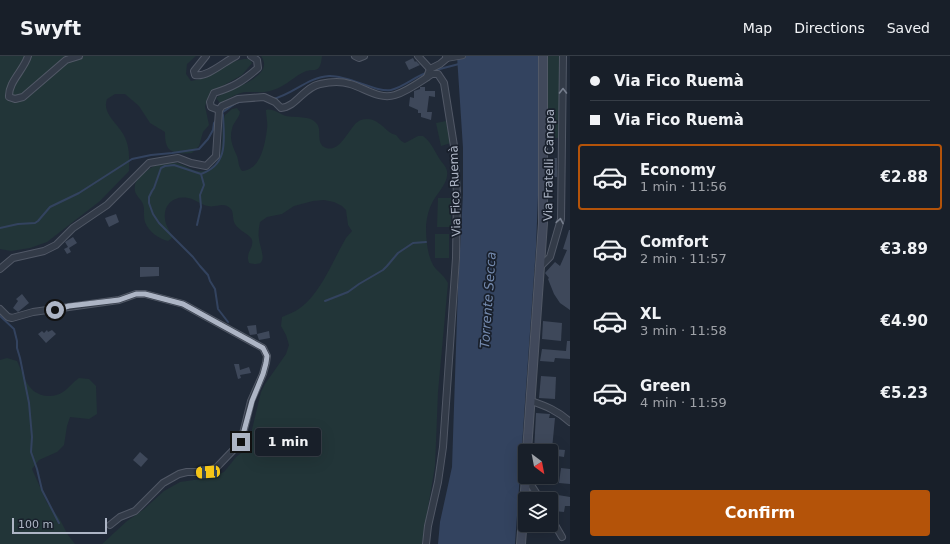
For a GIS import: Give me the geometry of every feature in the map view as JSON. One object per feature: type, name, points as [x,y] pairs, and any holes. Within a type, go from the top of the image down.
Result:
[{"type":"main road","name":"Via Fratelli Canepa","points":[[528,444],[542,241],[543,56]]},
{"type":"main road","points":[[521,544],[525,484]]},
{"type":"street","points":[[28,56],[26,64],[9,91],[9,97],[15,99],[23,97],[66,60],[79,56]]},
{"type":"street","points":[[206,56],[194,71],[195,75],[199,76],[236,56]]},
{"type":"street","points":[[219,110],[211,107],[210,102],[214,93],[234,86],[258,68],[257,60],[251,56]]},
{"type":"street","points":[[355,56],[359,58],[364,56]]},
{"type":"street","points":[[418,56],[430,69]]},
{"type":"street","points":[[0,269],[13,258],[44,251],[56,245],[73,228],[107,205],[149,163],[178,158],[191,164],[206,166],[212,162],[216,156],[219,110],[222,106],[238,98],[264,97],[275,102],[281,108],[284,108],[293,103],[304,92],[318,84],[341,82],[382,96],[394,95],[427,77],[430,69],[440,64],[446,58],[463,56]]},
{"type":"street","name":"Via Fratelli Canepa","points":[[539,268],[550,257],[562,219],[563,56]]},
{"type":"street","points":[[563,73],[570,74]]},
{"type":"street","name":"Via Fico Ruemà","points":[[426,544],[428,526],[438,482],[443,446],[456,258],[457,194],[454,146],[444,83],[438,74],[432,74],[427,77]]},
{"type":"street","points":[[562,124],[570,124]]},
{"type":"street","points":[[563,164],[570,166]]},
{"type":"street","points":[[542,241],[548,246],[554,246]]},
{"type":"street","points":[[0,309],[8,318],[12,318],[33,312],[119,300],[136,294],[145,294],[183,304],[263,348],[267,356],[266,363],[252,401],[241,442],[217,467],[208,472],[187,472],[179,474],[163,483],[134,510],[120,516],[110,525]]},
{"type":"street","points":[[531,401],[552,408],[563,415],[570,422]]},
{"type":"street","points":[[558,530],[562,537]]},
{"type":"green space","points":[[0,56],[196,56],[187,64],[186,74],[191,81],[205,78],[235,61],[249,59],[252,63],[242,75],[210,93],[205,106],[209,125],[203,132],[199,146],[192,153],[178,153],[171,151],[166,143],[165,132],[150,123],[139,106],[125,94],[115,94],[107,99],[106,105],[109,115],[124,135],[127,144],[129,171],[100,201],[47,242],[30,248],[11,251],[0,249]]},
{"type":"green space","points":[[261,56],[322,56],[320,67],[318,69],[306,71],[275,90],[265,92],[245,92],[220,103],[216,98],[248,82],[262,71],[264,64]]},
{"type":"green space","points":[[548,56],[560,56],[560,138],[554,138],[554,153],[551,153],[551,133],[548,133]]},
{"type":"green space","points":[[237,108],[240,112],[231,133],[231,140],[242,171],[248,170],[254,166],[261,155],[267,129],[266,110],[274,110],[286,116],[311,119],[317,124],[320,142],[324,147],[330,149],[335,147],[345,138],[357,122],[365,119],[373,120],[396,135],[405,143],[418,136],[423,136],[430,143],[445,166],[447,175],[446,179],[443,187],[430,206],[426,225],[427,242],[431,260],[433,265],[448,283],[438,392],[435,466],[422,544],[102,544],[127,521],[143,510],[164,491],[180,482],[208,478],[224,472],[236,457],[244,451],[249,442],[261,392],[286,354],[289,345],[281,326],[282,317],[294,312],[307,302],[314,294],[326,276],[346,238],[352,231],[348,225],[346,210],[334,202],[324,200],[313,201],[294,206],[282,214],[267,217],[260,222],[259,235],[263,257],[262,261],[256,264],[249,263],[248,256],[252,246],[252,240],[235,224],[231,209],[225,205],[211,206],[191,199],[182,198],[172,201],[166,208],[166,224],[172,238],[168,241],[165,240],[151,231],[145,222],[143,204],[135,191],[135,185],[138,180],[152,167],[172,162],[199,171],[208,170],[217,162],[220,156],[225,115],[232,109]]},
{"type":"green space","points":[[446,121],[451,143],[441,146],[436,123]]},
{"type":"green space","points":[[438,198],[451,198],[451,227],[437,227]]},
{"type":"green space","points":[[435,234],[449,234],[449,258],[435,258]]},
{"type":"green space","points":[[7,358],[17,361],[29,386],[36,393],[41,395],[55,396],[79,378],[89,379],[96,386],[97,414],[89,419],[70,417],[64,445],[57,452],[39,460],[32,469],[47,503],[59,518],[68,535],[75,544],[0,544],[0,360]]},
{"type":"water","name":"Torrente Secca","points":[[457,56],[538,56],[538,196],[536,247],[522,444],[518,444],[518,484],[519,484],[515,544],[438,544],[440,522],[452,467],[458,287],[463,194],[463,148]]},
{"type":"building","points":[[413,58],[415,62],[416,61],[420,65],[409,70],[405,62]]},
{"type":"building","points":[[420,87],[425,87],[425,91],[435,91],[435,97],[429,96],[427,112],[432,112],[431,120],[421,117],[421,113],[418,113],[418,110],[409,106],[410,97],[414,98],[414,91],[420,89]]},
{"type":"building","points":[[548,158],[557,158],[557,177],[548,177]]},
{"type":"building","points":[[116,214],[119,222],[109,227],[105,218]]},
{"type":"building","points":[[569,230],[570,310],[560,303],[554,294],[548,279],[549,278],[545,273],[555,262],[560,266],[567,250],[563,249]]},
{"type":"building","points":[[73,237],[77,243],[69,248],[71,252],[67,254],[64,249],[68,247],[65,242]]},
{"type":"building","points":[[140,267],[159,267],[159,276],[140,277]]},
{"type":"building","points":[[22,294],[29,303],[18,312],[13,308],[18,301],[16,299]]},
{"type":"building","points":[[543,321],[562,323],[561,341],[542,339]]},
{"type":"building","points":[[256,325],[257,334],[250,335],[247,326]]},
{"type":"building","points":[[47,330],[48,332],[52,330],[56,334],[46,343],[38,334],[42,331],[44,333]]},
{"type":"building","points":[[269,331],[270,338],[259,340],[257,334]]},
{"type":"building","points":[[567,341],[570,341],[570,359],[555,358],[554,362],[540,361],[542,349],[566,351]]},
{"type":"building","points":[[234,364],[239,364],[240,370],[249,367],[251,373],[240,375],[241,378],[238,379]]},
{"type":"building","points":[[541,376],[556,377],[555,399],[539,398]]},
{"type":"building","points":[[536,413],[550,414],[549,418],[555,418],[552,444],[534,444]]},
{"type":"building","points":[[558,449],[565,450],[564,457],[558,456]]},
{"type":"building","points":[[140,452],[148,459],[141,467],[133,460]]},
{"type":"building","points":[[561,468],[570,469],[570,484],[559,483]]},
{"type":"building","points":[[558,495],[570,497],[570,506],[565,506],[564,512],[558,511]]},
{"type":"waterway","points":[[432,71],[459,64]]},
{"type":"waterway","points":[[273,99],[287,94],[314,79],[321,77],[337,76],[378,89],[391,90],[400,87],[426,73]]},
{"type":"waterway","points":[[220,114],[236,103],[243,101]]},
{"type":"waterway","points":[[222,112],[224,142],[221,158],[210,170],[201,174],[174,165],[161,168],[149,197],[149,203],[153,214],[159,223],[193,257],[208,275],[215,289],[218,309],[228,322]]},
{"type":"waterway","points":[[0,228],[18,224],[35,223],[50,207],[79,193],[132,159],[199,149],[208,139],[217,119]]},
{"type":"waterway","points":[[197,225],[201,207],[200,195],[204,185],[201,174]]},
{"type":"waterway","points":[[325,301],[348,292],[383,270],[398,253],[413,243],[426,242]]},
{"type":"waterway","points":[[0,316],[14,329],[29,403],[32,437],[31,452],[42,490],[59,523]]},
{"type":"route","points":[[55,310],[69,306],[119,300],[136,294],[145,294],[183,304],[263,348],[267,356],[266,363],[252,401],[241,442]]}]
